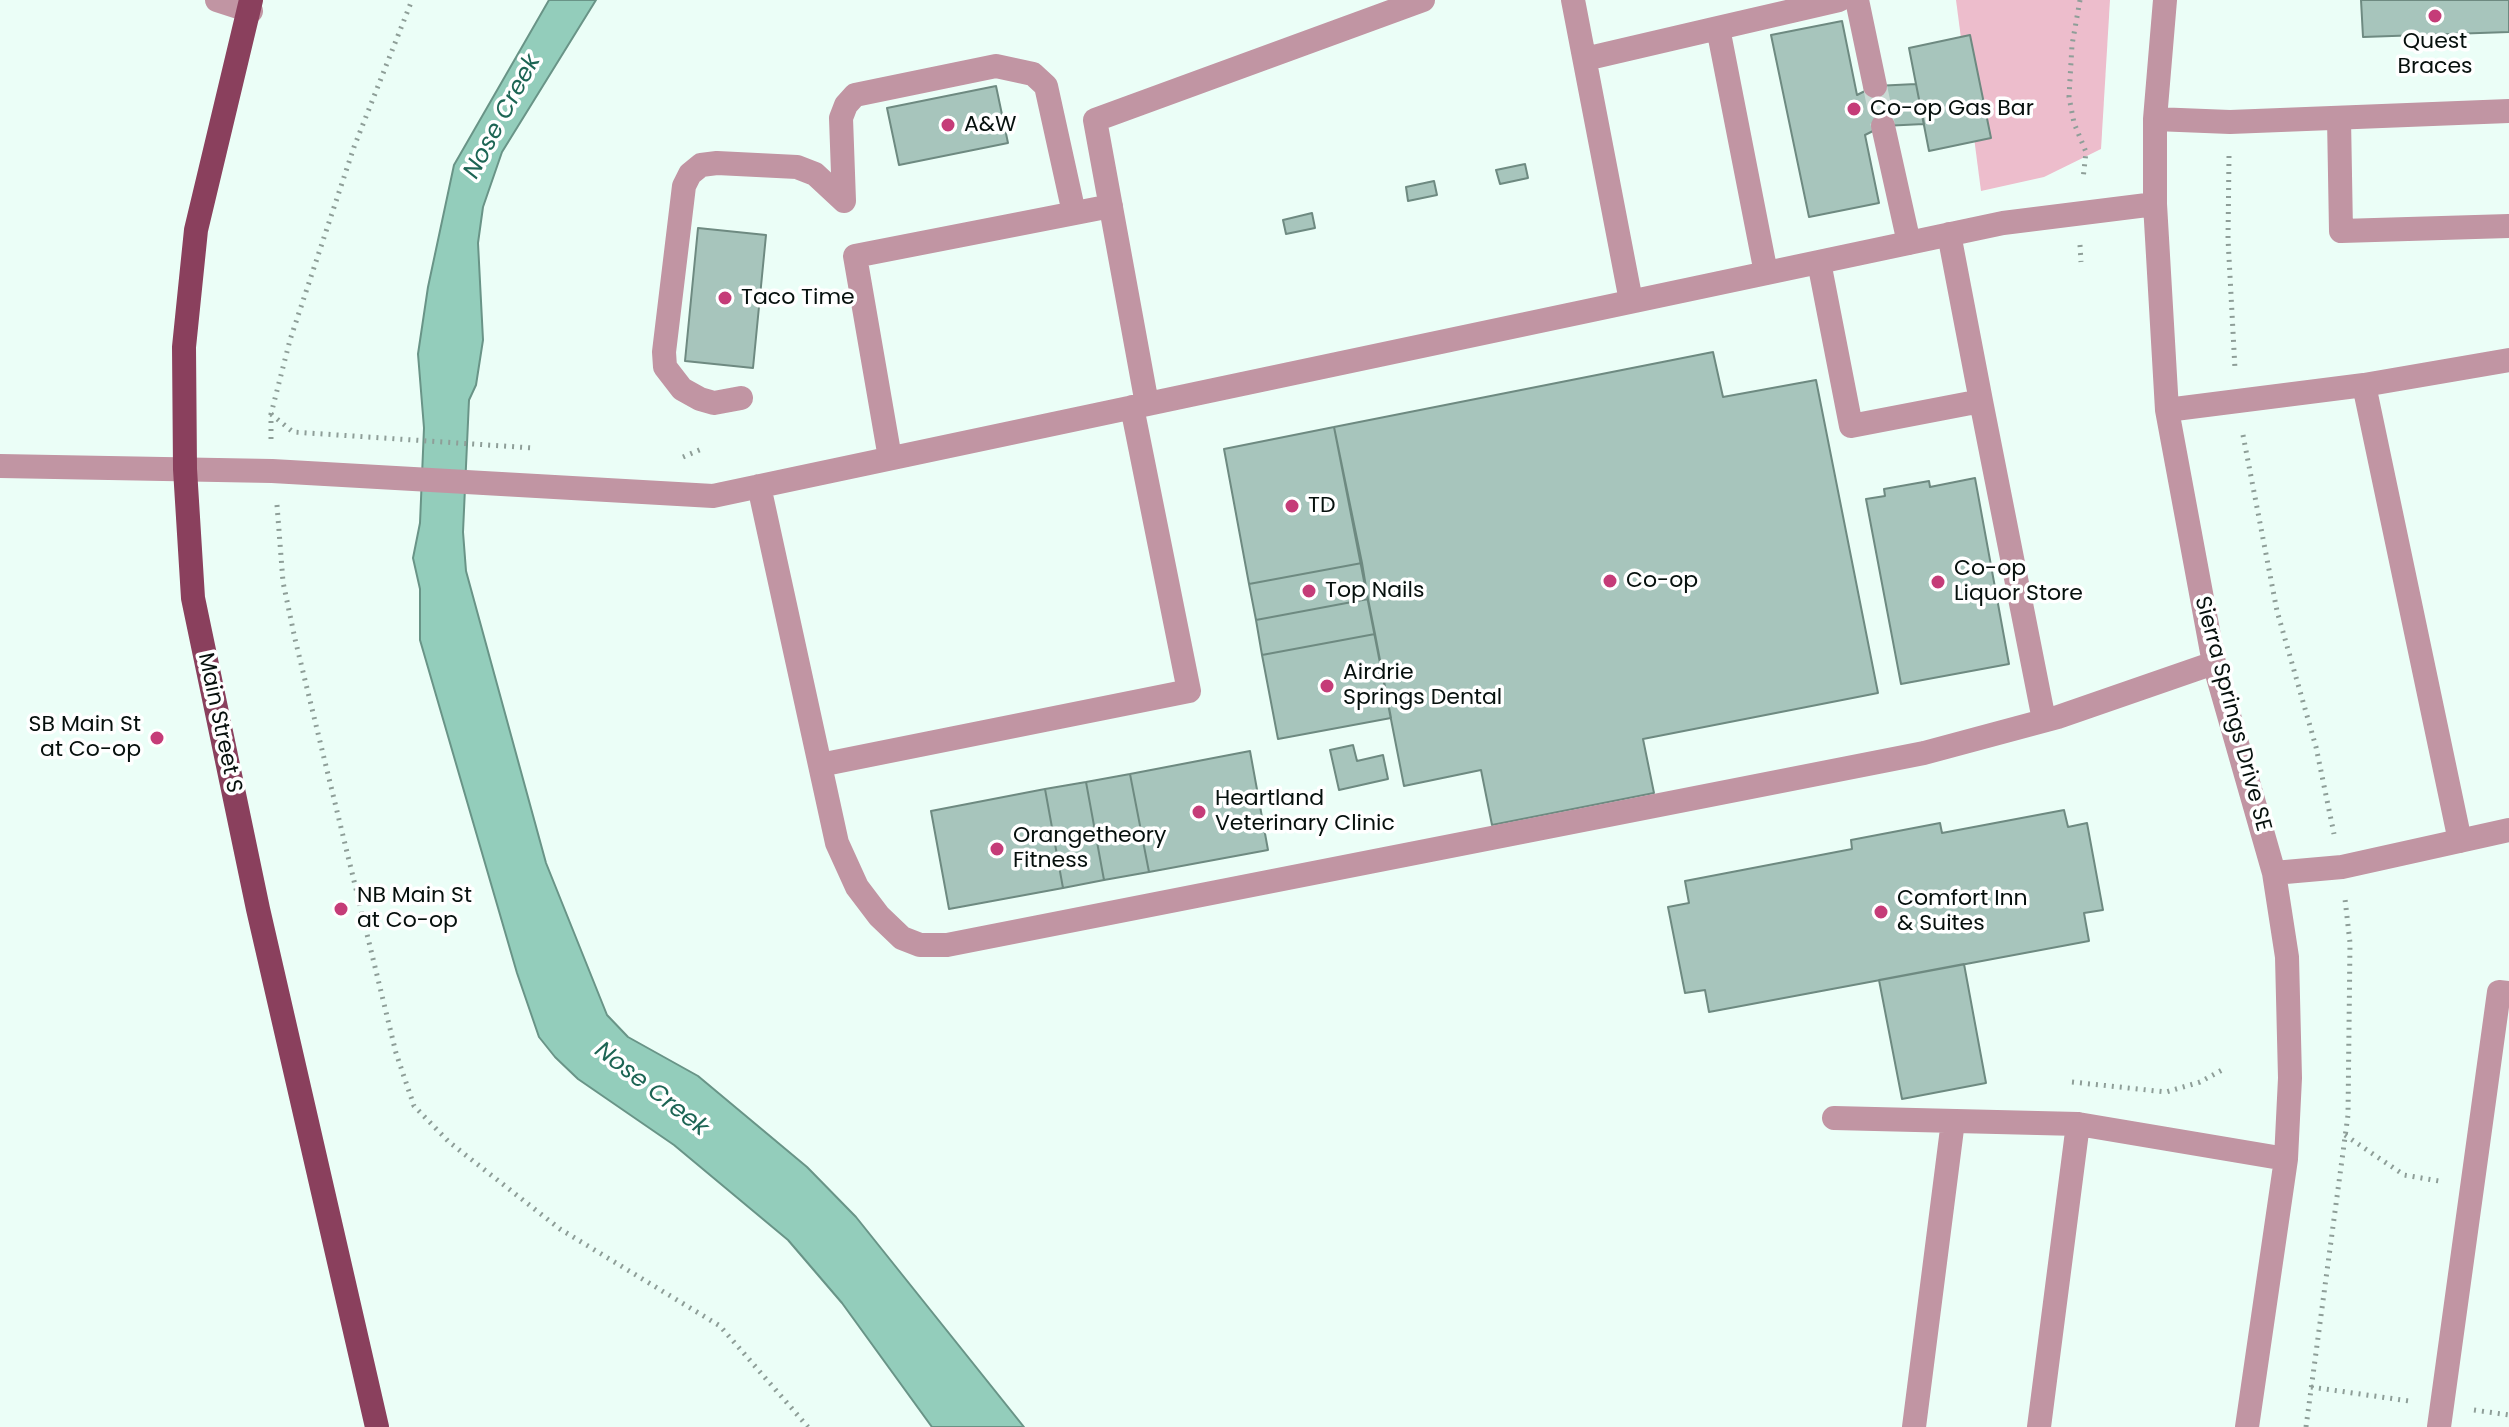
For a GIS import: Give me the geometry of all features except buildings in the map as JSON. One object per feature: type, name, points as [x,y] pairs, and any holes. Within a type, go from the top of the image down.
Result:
[{"type":"main road","name":"Main Street S","points":[[256,4],[196,230],[184,347],[185,469],[193,598],[258,909],[377,1427]]},
{"type":"street","points":[[217,0],[256,4]]},
{"type":"street","points":[[820,765],[1189,691],[1139,406],[1111,206],[1095,120],[1423,0]]},
{"type":"street","points":[[1573,0],[1631,301]]},
{"type":"street","points":[[1585,59],[1718,28],[1752,9],[1839,0]]},
{"type":"street","points":[[1857,0],[1875,86]]},
{"type":"street","name":"Sierra Springs Drive SE","points":[[2165,0],[2155,119],[2155,204],[2167,410],[2214,663],[2274,873],[2287,957],[2290,1078],[2286,1159],[2247,1427]]},
{"type":"street","points":[[1718,28],[1766,273]]},
{"type":"street","points":[[741,398],[714,403],[700,399],[682,389],[665,367],[664,352],[684,186],[690,174],[701,165],[743,162],[797,167],[815,174],[844,201],[841,118],[846,105],[855,95],[996,66],[1017,68],[1033,74],[1046,86],[1074,213]]},
{"type":"street","points":[[2155,119],[2230,122],[2509,111]]},
{"type":"street","points":[[2339,118],[2341,231],[2509,226]]},
{"type":"street","points":[[1883,126],[1909,243]]},
{"type":"street","points":[[0,466],[272,471],[713,496],[2003,223],[2155,204]]},
{"type":"street","points":[[890,458],[855,256],[1111,206]]},
{"type":"street","points":[[1949,234],[2044,720]]},
{"type":"street","points":[[1819,262],[1851,426],[1981,401]]},
{"type":"street","points":[[2167,410],[2364,385],[2509,360]]},
{"type":"street","points":[[2364,385],[2460,841]]},
{"type":"street","points":[[759,486],[837,843],[857,887],[879,916],[902,938],[920,945],[947,945],[1924,753],[2044,720],[2214,663]]},
{"type":"street","points":[[2274,873],[2342,867],[2509,830]]},
{"type":"street","points":[[2439,1427],[2499,992],[2509,993]]},
{"type":"street","points":[[1834,1118],[2078,1124],[2286,1159]]},
{"type":"street","points":[[1914,1427],[1953,1121]]},
{"type":"street","points":[[2039,1427],[2078,1124]]},
{"type":"path","points":[[412,0],[354,147],[290,340],[271,414],[272,471],[281,523],[283,582],[396,1053],[414,1106],[449,1142],[560,1229],[720,1326],[808,1427]]},
{"type":"path","points":[[2080,0],[2072,45],[2069,97],[2074,123],[2086,152]]},
{"type":"path","points":[[2230,122],[2228,239],[2237,402],[2277,611],[2316,747],[2342,867],[2350,943],[2345,1135],[2306,1427]]},
{"type":"path","points":[[271,414],[293,432],[543,448]]},
{"type":"path","points":[[673,456],[685,457],[704,448]]},
{"type":"path","points":[[2072,1082],[2166,1092],[2200,1082],[2222,1070]]},
{"type":"path","points":[[2345,1135],[2404,1175],[2473,1186]]},
{"type":"shaded area","points":[[1956,0],[2110,0],[2101,149],[2044,177],[1981,191]]},
{"type":"water","name":"Nose Creek","points":[[549,0],[596,0],[502,152],[483,207],[478,243],[483,340],[476,385],[469,400],[463,532],[466,571],[546,863],[607,1015],[628,1037],[698,1076],[807,1167],[856,1217],[1024,1427],[932,1427],[842,1303],[788,1240],[674,1145],[578,1079],[555,1057],[539,1037],[517,973],[420,640],[420,589],[413,558],[420,523],[424,428],[418,354],[428,287],[454,165]]},
{"type":"tunnel","points":[[1875,86],[1883,126]]},
{"type":"place","name":"Quest Braces","points":[[2435,16]]},
{"type":"place","name":"Co-op Gas Bar","points":[[1854,109]]},
{"type":"place","name":"A&W","points":[[948,125]]},
{"type":"place","name":"Taco Time","points":[[725,298]]},
{"type":"place","name":"TD","points":[[1292,506]]},
{"type":"place","name":"Co-op","points":[[1610,581]]},
{"type":"place","name":"Co-op Liquor Store","points":[[1938,582]]},
{"type":"place","name":"Top Nails","points":[[1309,591]]},
{"type":"place","name":"Airdrie Springs Dental","points":[[1327,686]]},
{"type":"place","name":"SB Main St at Co-op","points":[[157,738]]},
{"type":"place","name":"Heartland Veterinary Clinic","points":[[1199,812]]},
{"type":"place","name":"Orangetheory Fitness","points":[[997,849]]},
{"type":"place","name":"NB Main St at Co-op","points":[[341,909]]},
{"type":"place","name":"Comfort Inn & Suites","points":[[1881,912]]}]
